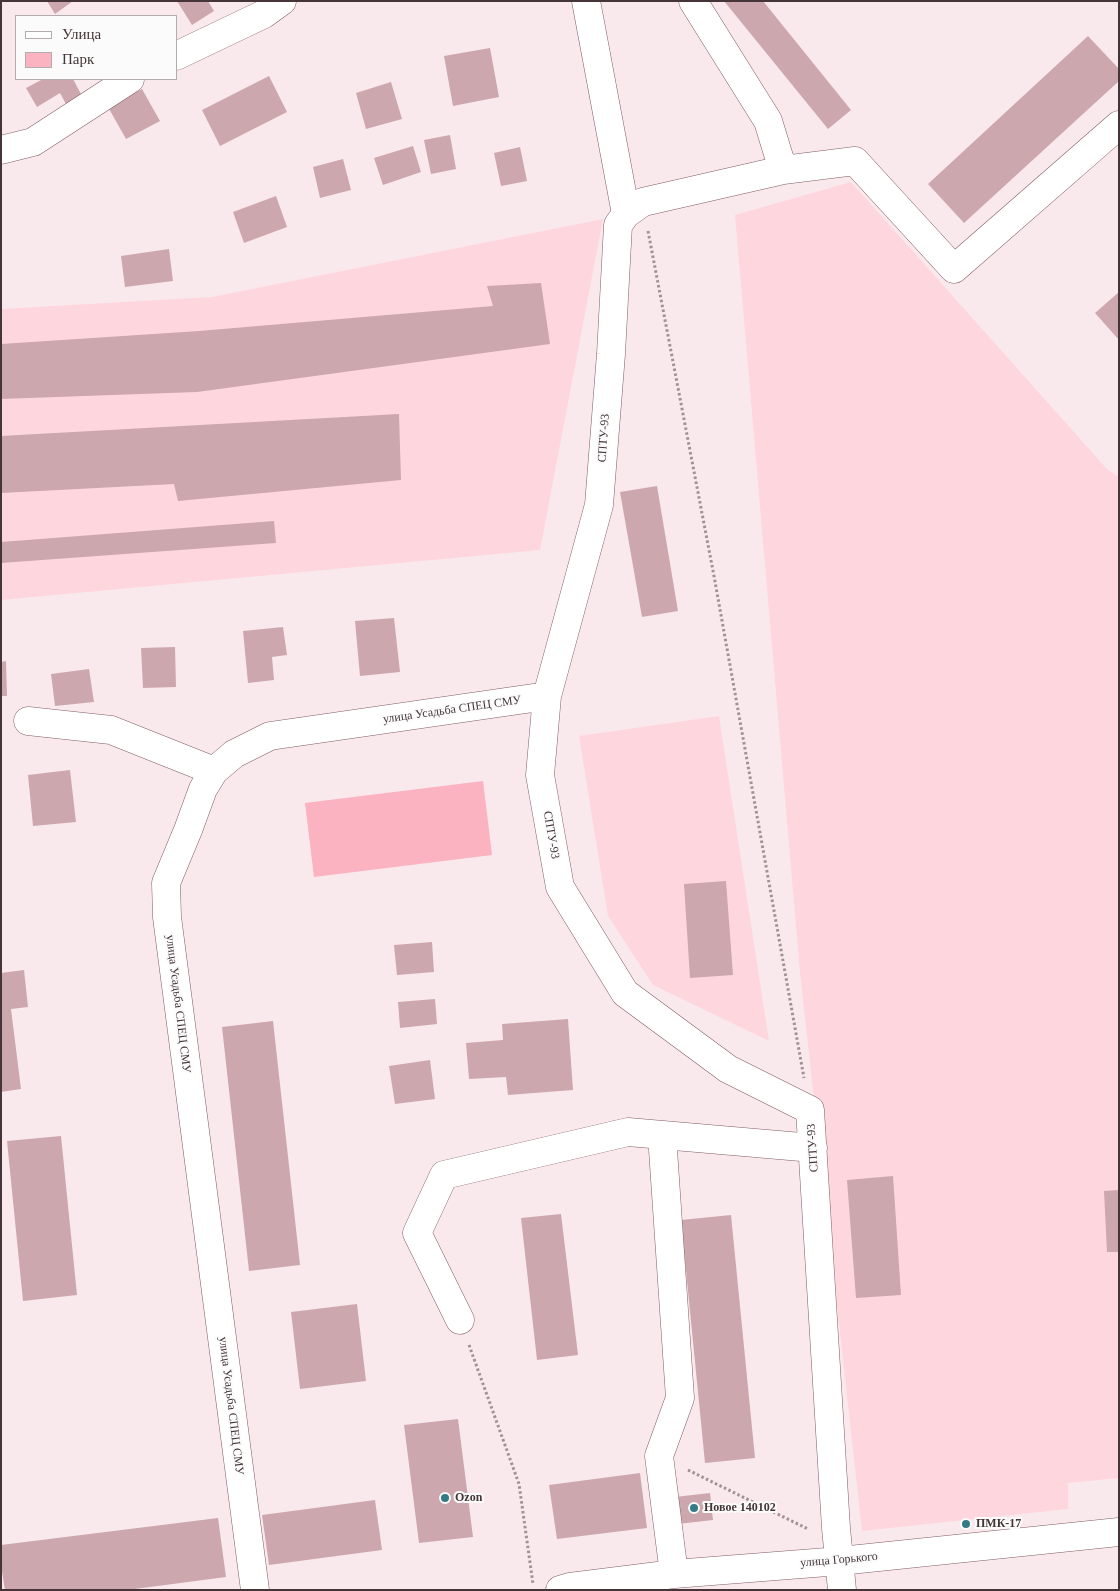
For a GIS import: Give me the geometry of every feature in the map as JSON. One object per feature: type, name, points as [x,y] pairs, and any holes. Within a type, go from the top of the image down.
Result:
[{"type":"street","points":[[586,1],[634,208],[783,170],[855,161],[954,269],[1119,125]]},
{"type":"street","points":[[693,1],[768,120],[783,170]]},
{"type":"street","points":[[178,55],[268,6]]},
{"type":"street","points":[[1,150],[33,142],[128,80]]},
{"type":"street","name":"СПТУ-93","points":[[634,208],[618,225],[611,354],[599,505],[546,696],[540,775],[560,887],[625,993],[728,1069],[810,1110],[842,1590]]},
{"type":"street","name":"улица Усадьба СПЕЦ СМУ","points":[[255,1590],[167,917],[166,883],[203,789],[214,771],[234,754],[270,736],[546,696]]},
{"type":"street","points":[[28,721],[111,730],[214,771]]},
{"type":"street","points":[[460,1320],[417,1233],[444,1175],[628,1132],[814,1148]]},
{"type":"street","points":[[662,1135],[680,1398],[659,1456],[674,1574]]},
{"type":"street","name":"улица Горького","points":[[560,1590],[570,1587],[839,1552],[1119,1532]]},
{"type":"path","points":[[634,208],[714,576],[810,1110]]},
{"type":"path","points":[[460,1320],[519,1484],[534,1590]]},
{"type":"path","points":[[659,1456],[839,1552]]},
{"type":"shaded area","points":[[851,182],[1107,469],[1119,477],[1119,1478],[1068,1483],[1068,1509],[862,1531],[800,973],[735,215]]},
{"type":"shaded area","points":[[603,219],[540,550],[1,600],[1,309],[212,297]]},
{"type":"shaded area","points":[[719,716],[769,1041],[653,985],[608,916],[579,736]]},
{"type":"green space","points":[[483,781],[492,855],[314,877],[305,803]]},
{"type":"building","points":[[47,1],[73,1],[55,14]]},
{"type":"building","points":[[177,1],[208,1],[214,11],[192,25]]},
{"type":"building","points":[[724,1],[763,1],[851,110],[828,129]]},
{"type":"building","points":[[1088,36],[1119,69],[1119,81],[964,223],[928,184]]},
{"type":"building","points":[[490,48],[499,97],[453,106],[444,56]]},
{"type":"building","points":[[269,76],[287,112],[220,146],[202,110]]},
{"type":"building","points":[[41,80],[74,80],[82,96],[66,104],[60,93],[37,107],[26,88]]},
{"type":"building","points":[[391,82],[402,119],[366,129],[356,93]]},
{"type":"building","points":[[142,89],[160,121],[126,139],[108,107]]},
{"type":"building","points":[[450,135],[456,169],[431,174],[424,140]]},
{"type":"building","points":[[413,146],[421,172],[383,185],[374,158]]},
{"type":"building","points":[[520,147],[527,181],[501,186],[494,153]]},
{"type":"building","points":[[343,159],[351,190],[320,198],[313,167]]},
{"type":"building","points":[[276,196],[287,227],[244,243],[233,212]]},
{"type":"building","points":[[169,249],[173,281],[125,287],[121,256]]},
{"type":"building","points":[[541,283],[550,344],[197,392],[1,399],[1,344],[199,331],[493,306],[487,286]]},
{"type":"building","points":[[1119,292],[1119,340],[1095,313]]},
{"type":"building","points":[[399,414],[401,480],[178,501],[174,484],[1,493],[1,436]]},
{"type":"building","points":[[657,486],[678,611],[642,617],[620,492]]},
{"type":"building","points":[[274,521],[276,543],[1,563],[1,542]]},
{"type":"building","points":[[394,618],[400,672],[360,676],[355,621]]},
{"type":"building","points":[[283,627],[287,655],[272,657],[274,680],[248,683],[243,631]]},
{"type":"building","points":[[175,647],[176,687],[143,688],[141,648]]},
{"type":"building","points":[[6,661],[7,696],[1,696],[1,662]]},
{"type":"building","points":[[89,669],[94,702],[55,706],[51,674]]},
{"type":"building","points":[[70,770],[76,822],[33,826],[28,775]]},
{"type":"building","points":[[726,881],[733,975],[690,978],[684,884]]},
{"type":"building","points":[[432,942],[434,972],[397,975],[394,945]]},
{"type":"building","points":[[24,970],[28,1007],[11,1009],[21,1089],[1,1092],[1,973]]},
{"type":"building","points":[[435,999],[437,1024],[400,1028],[398,1002]]},
{"type":"building","points":[[568,1019],[573,1090],[508,1095],[506,1077],[469,1079],[466,1043],[503,1040],[502,1024]]},
{"type":"building","points":[[273,1021],[300,1265],[249,1271],[222,1027]]},
{"type":"building","points":[[430,1060],[435,1099],[395,1104],[389,1066]]},
{"type":"building","points":[[61,1136],[77,1295],[23,1301],[7,1141]]},
{"type":"building","points":[[893,1176],[901,1295],[856,1298],[847,1180]]},
{"type":"building","points":[[1119,1190],[1119,1252],[1107,1252],[1104,1191]]},
{"type":"building","points":[[561,1214],[578,1355],[537,1360],[521,1218]]},
{"type":"building","points":[[731,1215],[755,1458],[705,1463],[681,1220]]},
{"type":"building","points":[[357,1304],[366,1381],[300,1389],[291,1312]]},
{"type":"building","points":[[458,1419],[473,1537],[419,1543],[404,1425]]},
{"type":"building","points":[[640,1473],[647,1528],[557,1539],[549,1485]]},
{"type":"building","points":[[710,1493],[713,1520],[678,1524],[675,1497]]},
{"type":"building","points":[[375,1500],[382,1550],[269,1565],[262,1515]]},
{"type":"building","points":[[218,1518],[226,1577],[127,1590],[5,1590],[1,1565],[1,1545]]},
{"type":"place","name":"Ozon","points":[[445,1498]]},
{"type":"place","name":"Новое 140102","points":[[694,1508]]},
{"type":"place","name":"ПМК-17","points":[[966,1524]]}]
